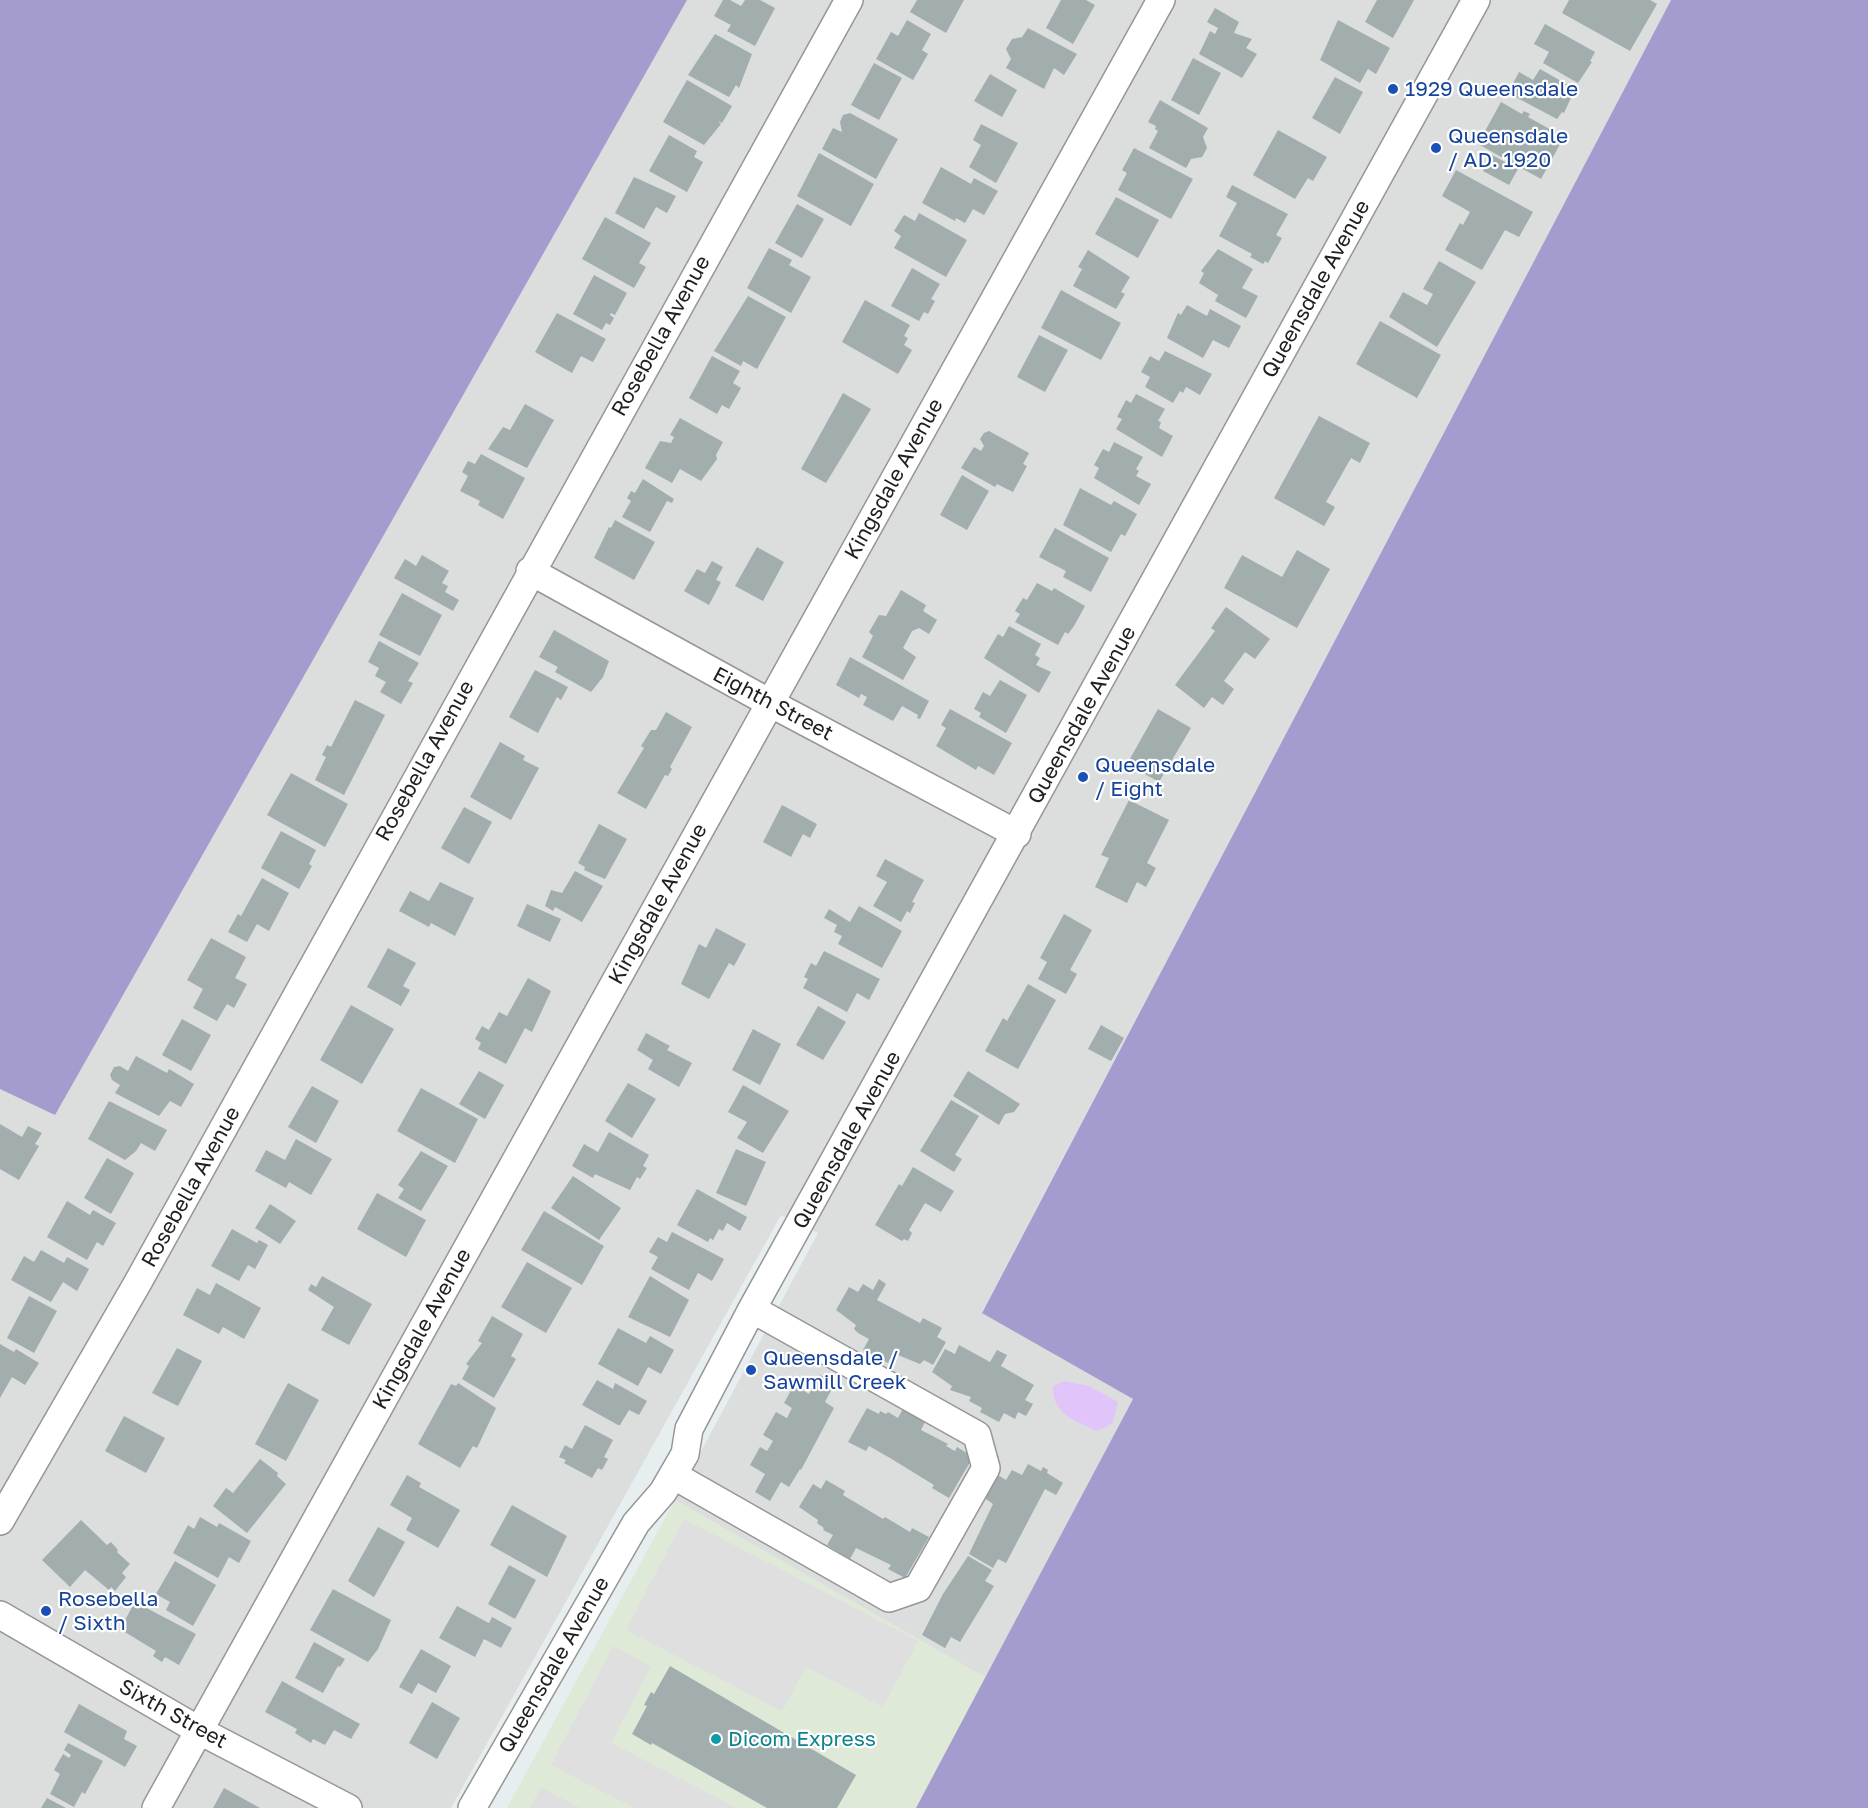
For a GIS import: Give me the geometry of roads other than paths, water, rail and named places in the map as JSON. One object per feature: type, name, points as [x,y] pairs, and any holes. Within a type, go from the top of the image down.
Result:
[{"type":"street","name":"Rosebella Avenue","points":[[0,1521],[142,1276],[530,571],[849,0]]},
{"type":"street","name":"Kingsdale Avenue","points":[[156,1808],[1161,0]]},
{"type":"street","name":"Queensdale Avenue","points":[[472,1808],[636,1523],[663,1492],[685,1454],[689,1429],[752,1309],[1017,834],[1476,0]]},
{"type":"street","name":"Eighth Street","points":[[530,571],[770,703],[1017,834]]},
{"type":"street","points":[[673,1475],[889,1598],[918,1588],[986,1468],[977,1435],[752,1309]]},
{"type":"street","name":"Queensdale Avenue","points":[[636,1523],[648,1483],[669,1445],[689,1429]]},
{"type":"street","name":"Sixth Street","points":[[0,1615],[200,1731],[348,1808]]},
{"type":"place","name":"1929 Queensdale","points":[[1393,89]]},
{"type":"place","name":"Queensdale / AD. 1920","points":[[1436,148]]},
{"type":"place","name":"Queensdale / Eight","points":[[1083,777]]},
{"type":"place","name":"Queensdale / Sawmill Creek","points":[[751,1370]]},
{"type":"place","name":"Rosebella / Sixth","points":[[46,1611]]},
{"type":"place","name":"Dicom Express","points":[[716,1739]]}]
